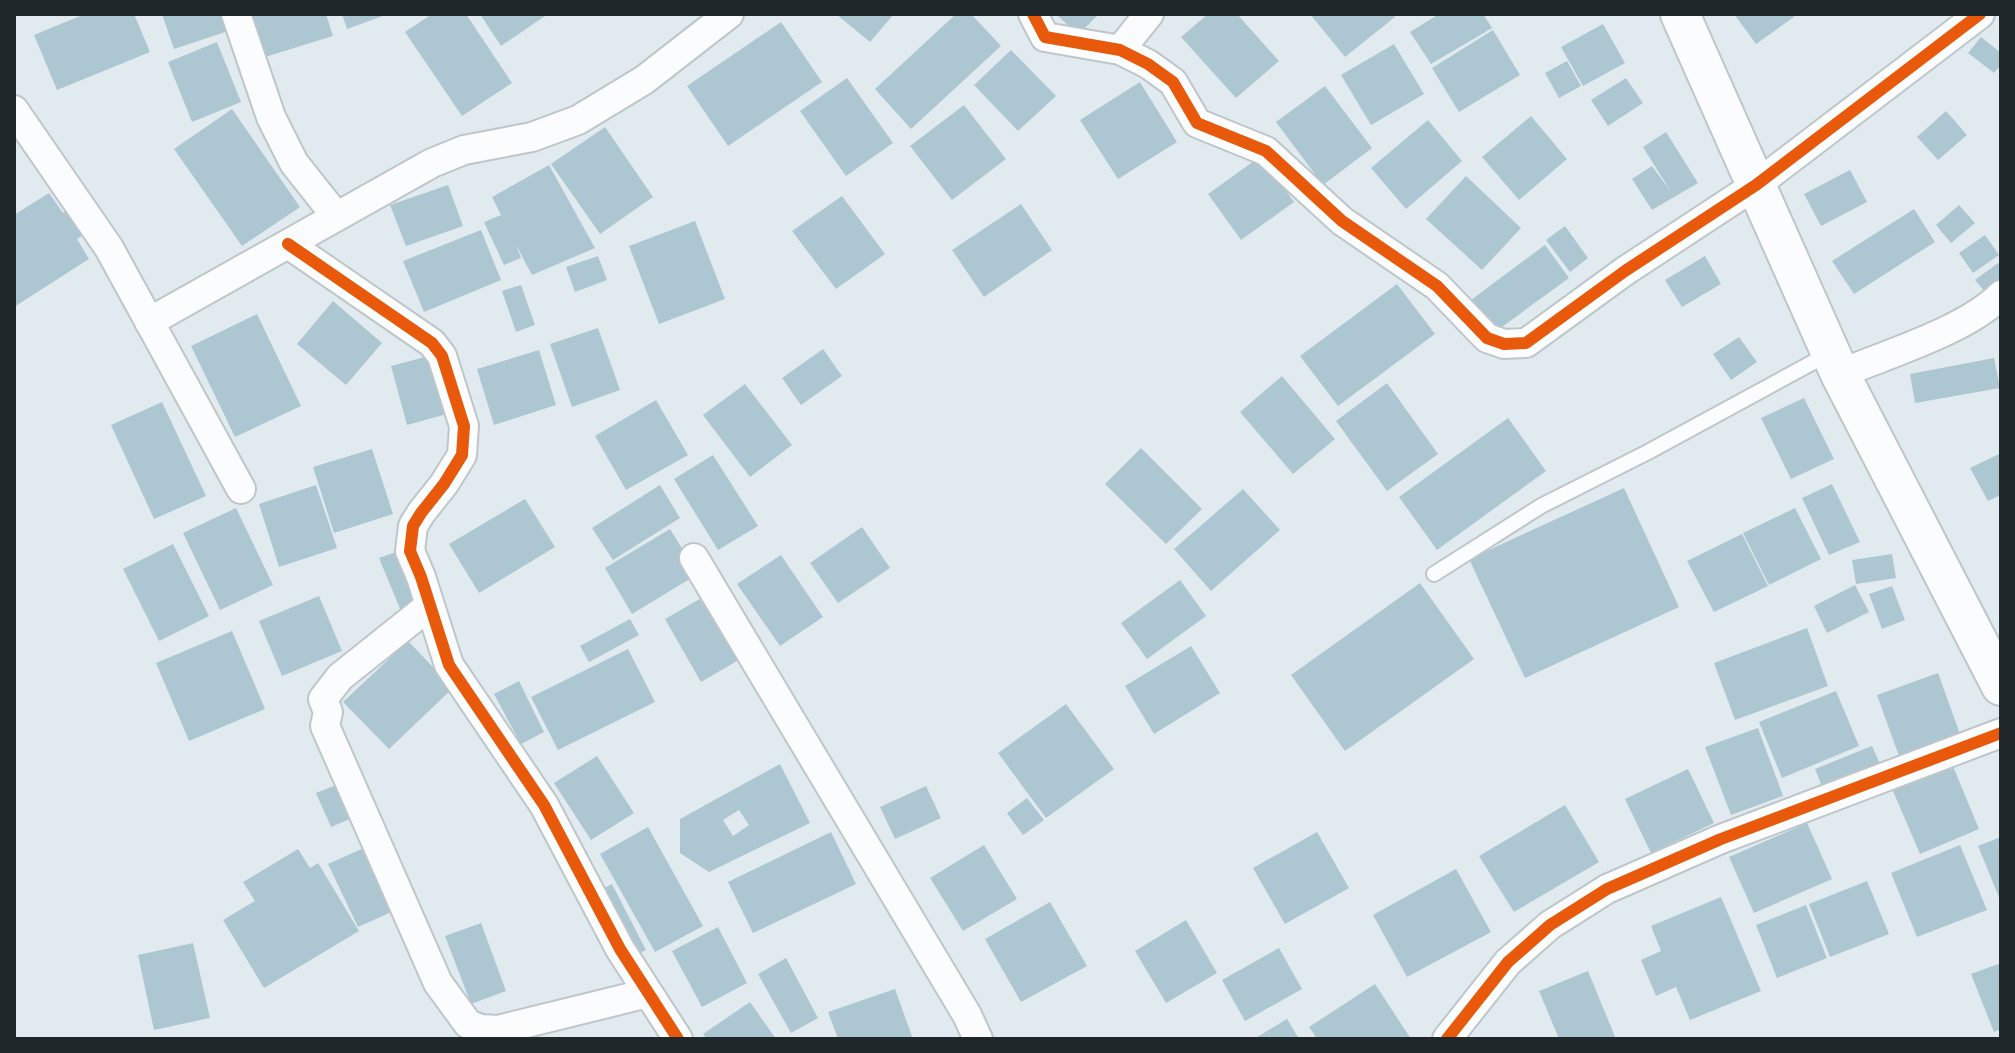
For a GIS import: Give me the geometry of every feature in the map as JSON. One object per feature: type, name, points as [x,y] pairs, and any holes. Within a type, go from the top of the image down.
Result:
[{"type":"main road","points":[[1680,14],[1836,363],[2001,686]]},
{"type":"street","points":[[236,14],[271,117],[294,163],[336,216]]},
{"type":"street","points":[[149,322],[432,163],[453,154],[532,137],[578,120],[644,80],[729,14]]},
{"type":"street","points":[[1033,14],[1045,37],[1120,50],[1148,64],[1173,82],[1197,123],[1266,151],[1342,221],[1437,286],[1487,338],[1504,344],[1526,343],[1625,271],[1756,185],[1980,14]]},
{"type":"street","points":[[1120,50],[1149,14]]},
{"type":"street","points":[[14,110],[109,248],[241,489]]},
{"type":"street","points":[[288,244],[432,343],[442,356],[464,426],[462,455],[413,526],[410,551],[449,665],[544,805],[620,949],[678,1039]]},
{"type":"street","points":[[1836,363],[1953,326],[1992,304],[2001,295]]},
{"type":"street","points":[[694,558],[869,847],[978,1039]]},
{"type":"street","points":[[429,606],[340,677],[323,699],[328,712],[325,726],[438,983],[468,1024],[498,1030],[648,993]]},
{"type":"street","points":[[1447,1039],[1508,962],[1550,925],[1607,889],[1721,839],[2001,733]]},
{"type":"lane","points":[[1434,574],[1541,506],[1836,363]]},
{"type":"building","points":[[85,14],[134,14],[150,52],[57,90],[34,35]]},
{"type":"building","points":[[162,14],[225,14],[231,30],[174,49]]},
{"type":"building","points":[[251,14],[326,14],[333,36],[265,57]]},
{"type":"building","points":[[342,14],[388,14],[347,29]]},
{"type":"building","points":[[432,14],[466,14],[512,83],[462,116],[405,32]]},
{"type":"building","points":[[480,14],[548,14],[501,46]]},
{"type":"building","points":[[836,14],[894,14],[870,42]]},
{"type":"building","points":[[956,14],[971,14],[1001,46],[911,129],[875,89]]},
{"type":"building","points":[[1056,14],[1099,14],[1078,35]]},
{"type":"building","points":[[1208,14],[1237,14],[1279,61],[1236,98],[1181,37]]},
{"type":"building","points":[[1310,14],[1393,14],[1395,17],[1345,57]]},
{"type":"building","points":[[1439,14],[1483,14],[1492,28],[1431,64],[1410,32]]},
{"type":"building","points":[[1734,14],[1792,14],[1794,17],[1756,44]]},
{"type":"building","points":[[781,22],[822,82],[728,146],[687,86]]},
{"type":"building","points":[[1603,24],[1625,63],[1583,86],[1561,47]]},
{"type":"building","points":[[1493,30],[1520,75],[1459,112],[1432,68]]},
{"type":"building","points":[[1981,37],[2001,53],[2001,65],[1994,73],[1968,53]]},
{"type":"building","points":[[217,42],[241,102],[192,122],[168,62]]},
{"type":"building","points":[[1394,44],[1424,94],[1371,125],[1341,75]]},
{"type":"building","points":[[1011,50],[1056,96],[1018,131],[974,85]]},
{"type":"building","points":[[1567,61],[1581,86],[1559,98],[1545,73]]},
{"type":"building","points":[[847,78],[893,143],[846,176],[800,111]]},
{"type":"building","points":[[1626,78],[1643,103],[1608,126],[1591,100]]},
{"type":"building","points":[[1140,82],[1177,142],[1118,179],[1080,120]]},
{"type":"building","points":[[1325,86],[1372,148],[1323,185],[1276,122]]},
{"type":"building","points":[[964,105],[1006,159],[952,200],[910,146]]},
{"type":"building","points":[[232,109],[300,207],[242,246],[174,149]]},
{"type":"building","points":[[1946,111],[1967,135],[1938,160],[1917,137]]},
{"type":"building","points":[[1531,116],[1567,159],[1519,200],[1482,157]]},
{"type":"building","points":[[1428,120],[1462,161],[1406,209],[1371,168]]},
{"type":"building","points":[[605,127],[653,197],[600,234],[551,164]]},
{"type":"building","points":[[1666,132],[1698,183],[1652,210],[1632,179],[1652,166],[1671,192],[1643,147]]},
{"type":"building","points":[[1261,156],[1294,202],[1241,240],[1208,194]]},
{"type":"building","points":[[549,165],[595,248],[532,275],[516,245],[521,258],[504,265],[484,222],[501,215],[492,197]]},
{"type":"building","points":[[1850,170],[1867,202],[1821,226],[1804,194]]},
{"type":"building","points":[[1466,176],[1521,228],[1482,270],[1426,219]]},
{"type":"building","points":[[448,185],[463,226],[406,246],[390,205]]},
{"type":"building","points":[[49,193],[63,213],[77,205],[92,229],[77,239],[89,259],[14,307],[14,215]]},
{"type":"building","points":[[842,196],[885,254],[836,289],[792,231]]},
{"type":"building","points":[[1021,204],[1052,250],[984,297],[952,250]]},
{"type":"building","points":[[1959,205],[1975,223],[1951,243],[1936,225]]},
{"type":"building","points":[[1914,209],[1935,242],[1854,294],[1832,261]]},
{"type":"building","points":[[695,221],[725,299],[659,324],[629,246]]},
{"type":"building","points":[[1565,226],[1588,258],[1570,272],[1546,240]]},
{"type":"building","points":[[481,230],[501,280],[424,312],[403,261]]},
{"type":"building","points":[[1985,235],[1999,255],[1973,273],[1959,253]]},
{"type":"building","points":[[1545,245],[1569,278],[1495,332],[1471,300]]},
{"type":"building","points":[[598,256],[607,280],[575,292],[566,267]]},
{"type":"building","points":[[1705,256],[1721,284],[1682,307],[1665,280]]},
{"type":"building","points":[[1998,263],[2001,281],[1986,293],[1975,280]]},
{"type":"building","points":[[1397,284],[1435,334],[1338,406],[1300,356]]},
{"type":"building","points":[[521,285],[535,325],[516,332],[502,291]]},
{"type":"building","points":[[333,301],[382,343],[346,385],[297,344]]},
{"type":"building","points":[[257,314],[301,406],[235,437],[191,346]]},
{"type":"building","points":[[598,328],[620,390],[572,407],[550,344]]},
{"type":"building","points":[[1739,337],[1757,362],[1731,380],[1713,354]]},
{"type":"building","points":[[823,349],[842,376],[801,405],[782,378]]},
{"type":"building","points":[[539,350],[556,405],[494,425],[477,369]]},
{"type":"building","points":[[436,354],[451,413],[407,425],[391,366]]},
{"type":"building","points":[[1994,358],[2000,388],[1915,403],[1910,374]]},
{"type":"building","points":[[1282,376],[1335,439],[1293,474],[1240,412]]},
{"type":"building","points":[[1387,383],[1438,454],[1387,491],[1336,421]]},
{"type":"building","points":[[745,384],[792,445],[750,477],[703,415]]},
{"type":"building","points":[[1804,398],[1834,459],[1791,479],[1761,418]]},
{"type":"building","points":[[656,400],[688,455],[626,490],[595,436]]},
{"type":"building","points":[[162,402],[206,496],[154,519],[111,425]]},
{"type":"building","points":[[1508,418],[1546,471],[1437,550],[1399,497]]},
{"type":"building","points":[[1141,448],[1202,509],[1166,544],[1105,484]]},
{"type":"building","points":[[372,449],[393,514],[334,533],[313,467]]},
{"type":"building","points":[[2001,453],[2001,495],[1988,501],[1970,468]]},
{"type":"building","points":[[713,455],[758,526],[718,550],[674,479]]},
{"type":"building","points":[[1832,484],[1860,542],[1829,555],[1802,498]]},
{"type":"building","points":[[316,485],[337,548],[279,567],[259,504]]},
{"type":"building","points":[[660,485],[680,518],[613,560],[592,528]]},
{"type":"building","points":[[1624,488],[1679,607],[1525,678],[1469,559]]},
{"type":"building","points":[[1243,489],[1280,530],[1211,591],[1174,549]]},
{"type":"building","points":[[525,499],[555,547],[479,593],[449,544]]},
{"type":"building","points":[[236,508],[273,585],[220,610],[183,533]]},
{"type":"building","points":[[1795,508],[1821,559],[1769,585],[1743,533]]},
{"type":"building","points":[[862,527],[890,568],[838,603],[810,563]]},
{"type":"building","points":[[670,529],[698,574],[632,614],[605,568]]},
{"type":"building","points":[[1742,534],[1768,586],[1714,612],[1687,561]]},
{"type":"building","points":[[173,544],[209,616],[159,641],[123,569]]},
{"type":"building","points":[[402,550],[423,603],[401,611],[379,558]]},
{"type":"building","points":[[1892,554],[1896,578],[1856,584],[1852,560]]},
{"type":"building","points":[[781,555],[823,617],[780,646],[737,584]]},
{"type":"building","points":[[1180,580],[1206,616],[1147,659],[1121,623]]},
{"type":"building","points":[[1420,583],[1474,659],[1345,751],[1291,675]]},
{"type":"building","points":[[1855,585],[1869,612],[1827,633],[1814,606]]},
{"type":"building","points":[[1892,586],[1905,620],[1882,629],[1869,594]]},
{"type":"building","points":[[319,596],[342,651],[282,676],[259,621]]},
{"type":"building","points":[[705,596],[742,658],[701,682],[665,619]]},
{"type":"building","points":[[630,619],[639,635],[589,662],[580,646]]},
{"type":"building","points":[[1807,628],[1828,686],[1735,720],[1714,663]]},
{"type":"building","points":[[232,631],[265,709],[189,741],[156,663]]},
{"type":"building","points":[[408,641],[453,688],[389,749],[343,702]]},
{"type":"building","points":[[1191,646],[1220,693],[1154,734],[1125,686]]},
{"type":"building","points":[[628,649],[655,702],[558,750],[531,697]]},
{"type":"building","points":[[1938,673],[1960,734],[1899,756],[1877,695]]},
{"type":"building","points":[[519,681],[544,732],[521,744],[494,694]]},
{"type":"building","points":[[1836,691],[1859,746],[1782,778],[1759,722]]},
{"type":"building","points":[[1066,704],[1114,769],[1046,818],[998,753]]},
{"type":"building","points":[[1758,728],[1783,796],[1731,815],[1705,747]]},
{"type":"building","points":[[1872,746],[1881,766],[1823,789],[1815,769]]},
{"type":"building","points":[[597,756],[634,813],[591,840],[554,783]]},
{"type":"building","points":[[1950,759],[1979,829],[1920,854],[1890,784]]},
{"type":"building","points":[[780,764],[810,823],[709,872],[680,853],[680,819]],"holes":[[[739,810],[749,825],[733,836],[723,820]]]},
{"type":"building","points":[[1688,769],[1714,823],[1651,853],[1625,799]]},
{"type":"building","points":[[336,785],[350,819],[331,827],[316,793]]},
{"type":"building","points":[[926,786],[941,818],[895,839],[880,807]]},
{"type":"building","points":[[1027,798],[1044,820],[1023,835],[1007,813]]},
{"type":"building","points":[[1565,805],[1599,862],[1514,912],[1479,856]]},
{"type":"building","points":[[1807,823],[1832,879],[1754,913],[1729,857]]},
{"type":"building","points":[[648,827],[703,926],[655,952],[600,854]]},
{"type":"building","points":[[831,832],[856,884],[753,933],[728,882]]},
{"type":"building","points":[[1317,832],[1349,888],[1285,924],[1253,868]]},
{"type":"building","points":[[2001,837],[2001,902],[1978,846]]},
{"type":"building","points":[[984,845],[1017,899],[963,931],[930,878]]},
{"type":"building","points":[[1960,845],[1987,910],[1917,937],[1891,873]]},
{"type":"building","points":[[366,847],[396,910],[358,927],[328,864]]},
{"type":"building","points":[[298,849],[310,868],[318,863],[359,931],[264,988],[223,920],[255,901],[243,882]]},
{"type":"building","points":[[1456,869],[1491,932],[1407,977],[1373,915]]},
{"type":"building","points":[[1867,881],[1889,934],[1830,957],[1809,904]]},
{"type":"building","points":[[612,884],[646,950],[633,956],[599,891]]},
{"type":"building","points":[[1721,897],[1761,991],[1690,1020],[1676,987],[1656,996],[1641,960],[1661,951],[1651,926]]},
{"type":"building","points":[[1050,902],[1087,966],[1021,1002],[985,939]]},
{"type":"building","points":[[1806,905],[1827,958],[1777,978],[1756,925]]},
{"type":"building","points":[[1186,920],[1217,973],[1166,1003],[1135,951]]},
{"type":"building","points":[[481,923],[506,991],[471,1004],[445,936]]},
{"type":"building","points":[[718,927],[747,983],[702,1007],[672,951]]},
{"type":"building","points":[[193,943],[210,1018],[154,1030],[138,955]]},
{"type":"building","points":[[1279,948],[1302,989],[1245,1021],[1222,980]]},
{"type":"building","points":[[786,958],[818,1018],[791,1033],[758,974]]},
{"type":"building","points":[[2001,963],[2001,1029],[1994,1032],[1971,974]]},
{"type":"building","points":[[1588,971],[1616,1039],[1559,1039],[1539,991]]},
{"type":"building","points":[[1375,984],[1411,1039],[1317,1039],[1309,1027]]},
{"type":"building","points":[[895,989],[913,1039],[838,1039],[828,1012]]},
{"type":"building","points":[[750,1002],[776,1039],[707,1039],[703,1034]]},
{"type":"building","points":[[1287,1019],[1299,1039],[1254,1039]]},
{"type":"cycle path","points":[[1033,14],[1045,37],[1120,50],[1148,64],[1173,82],[1197,123],[1266,151],[1342,221],[1437,286],[1487,338],[1504,344],[1526,343],[1625,271],[1756,185],[1980,14]]},
{"type":"cycle path","points":[[288,244],[432,343],[442,356],[464,426],[462,455],[413,526],[410,551],[449,665],[544,805],[620,949],[678,1039]]},
{"type":"cycle path","points":[[1447,1039],[1508,962],[1550,925],[1607,889],[1721,839],[2001,733]]}]
